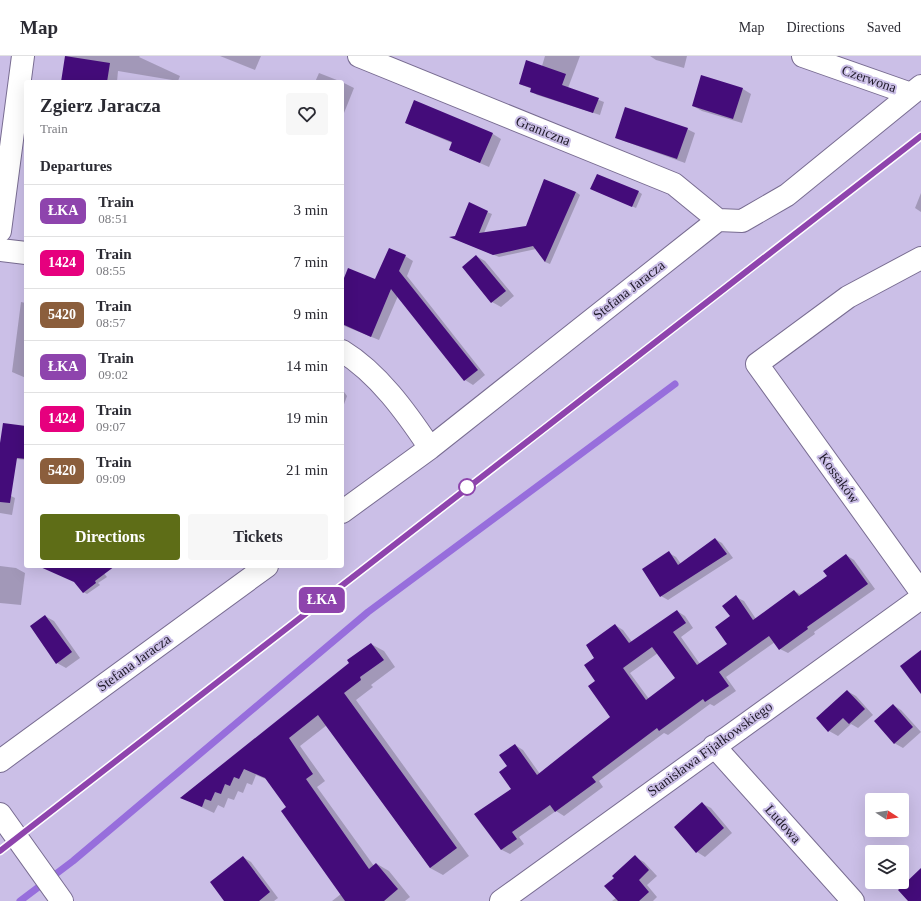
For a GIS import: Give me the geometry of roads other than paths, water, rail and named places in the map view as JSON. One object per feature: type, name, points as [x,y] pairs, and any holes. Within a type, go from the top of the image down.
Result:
[{"type":"street","points":[[0,231],[23,56]]},
{"type":"street","name":"Graniczna","points":[[359,56],[674,184],[718,220]]},
{"type":"street","name":"Czerwona","points":[[803,56],[916,90]]},
{"type":"street","points":[[718,220],[742,221],[788,195],[916,90]]},
{"type":"street","name":"Stefana Jaracza","points":[[344,511],[430,448],[718,220]]},
{"type":"street","points":[[0,250],[24,253]]},
{"type":"street","name":"Kossaków","points":[[921,258],[848,297],[757,364],[921,592]]},
{"type":"street","points":[[344,352],[359,361],[375,378],[414,424],[430,448]]},
{"type":"street","name":"Stefana Jaracza","points":[[0,761],[264,568]]},
{"type":"street","name":"Stanisława Fijałkowskiego","points":[[501,901],[921,598]]},
{"type":"street","name":"Ludowa","points":[[714,746],[853,901]]},
{"type":"street","points":[[0,814],[61,899]]},
{"type":"waterway","points":[[20,901],[73,861],[368,612],[675,384]]},
{"type":"railway","points":[[0,851],[921,136]]},
{"type":"train","name":"ŁKA","points":[[0,851],[921,136]]}]
